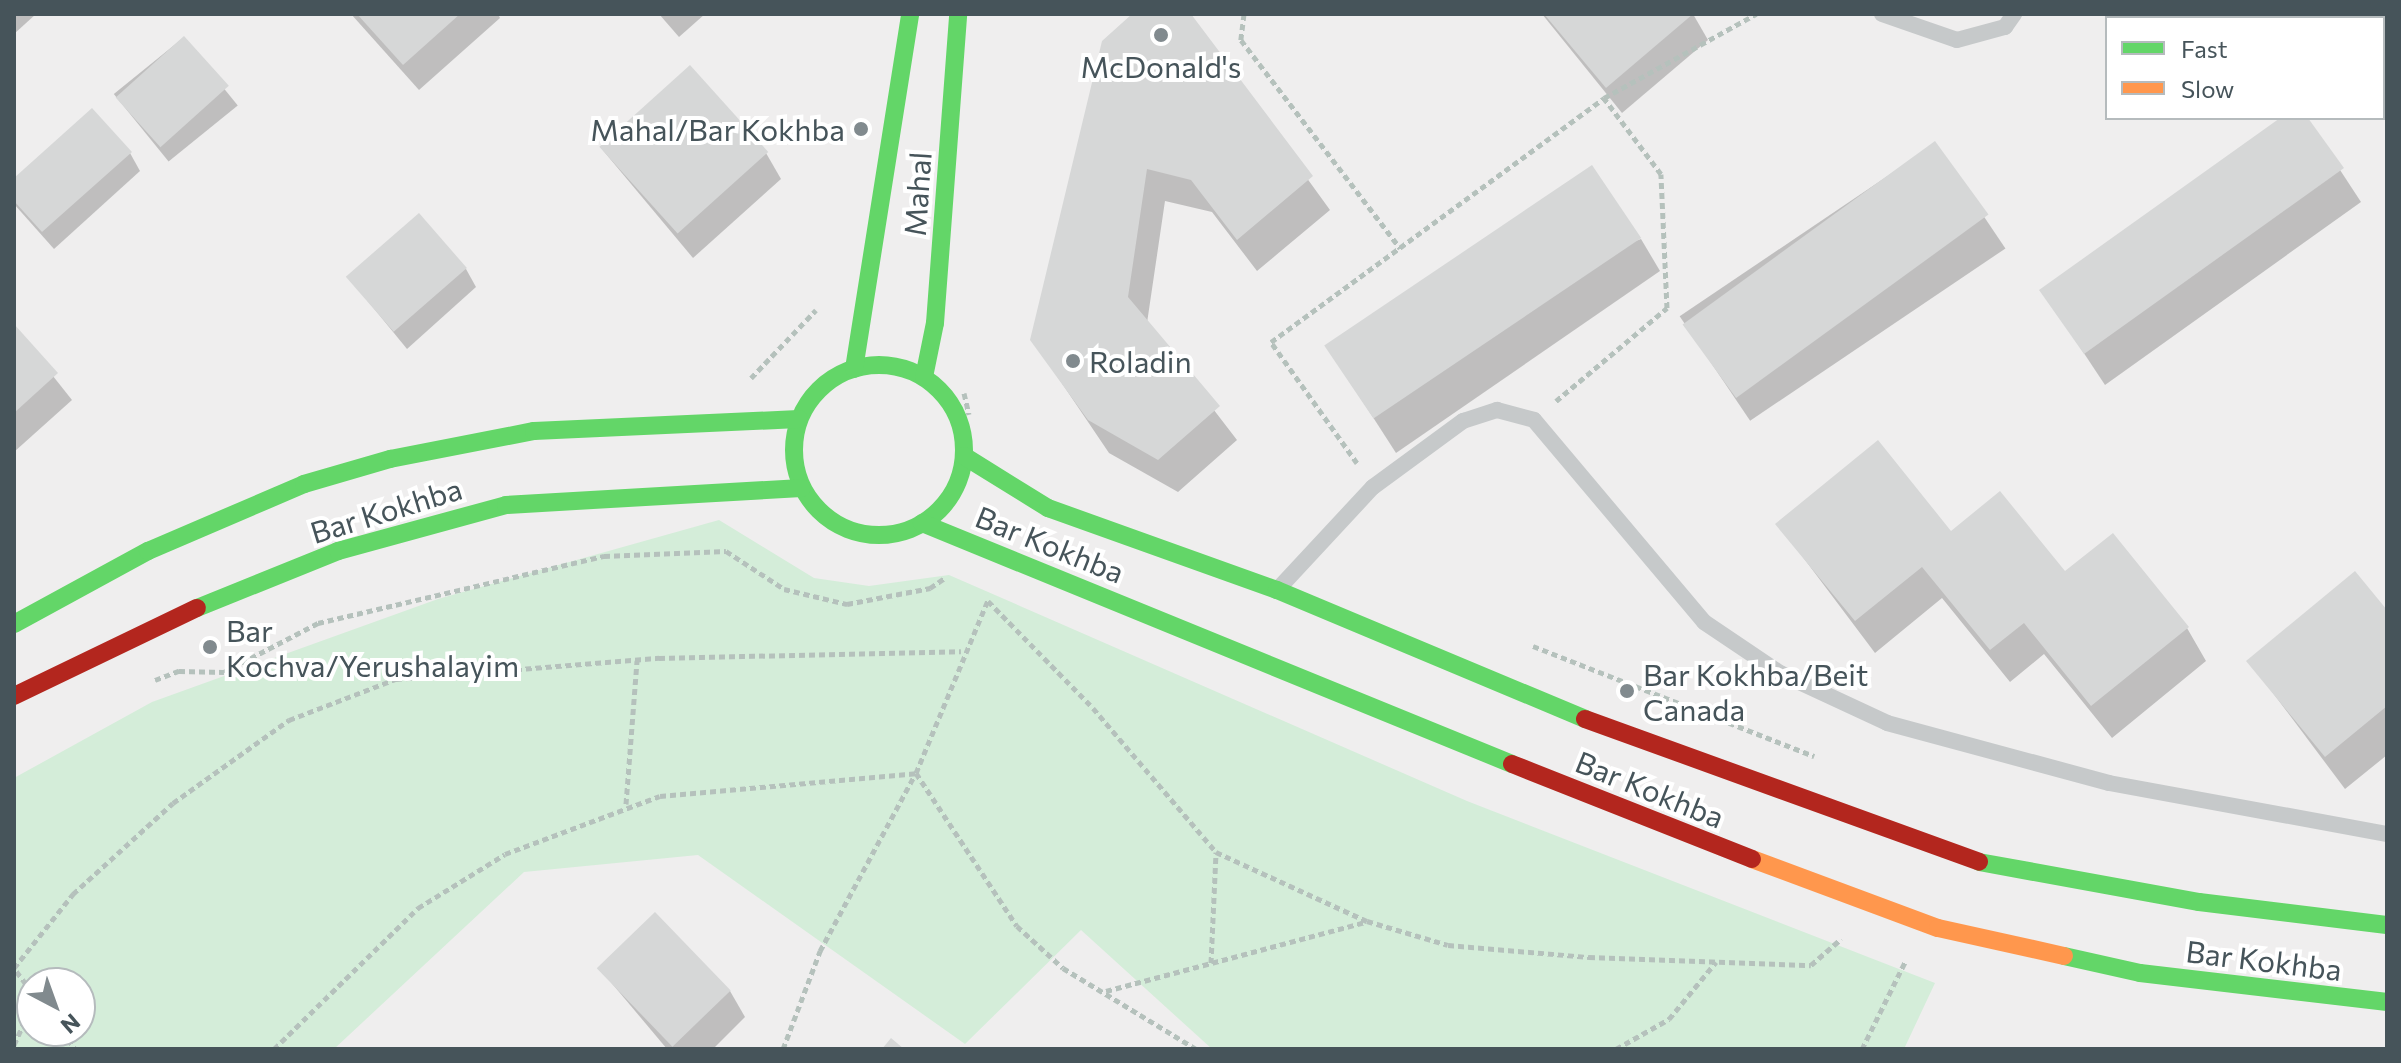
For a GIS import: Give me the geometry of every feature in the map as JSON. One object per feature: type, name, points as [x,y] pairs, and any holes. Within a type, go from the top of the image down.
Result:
[{"type":"main road","name":"Mahal","points":[[854,369],[910,14]]},
{"type":"main road","name":"Mahal","points":[[924,377],[935,323],[958,14]]},
{"type":"main road","points":[[878,364],[924,377],[955,411],[964,456],[943,505],[922,523],[868,535],[841,527],[802,488],[794,465],[799,419],[821,388],[854,369],[878,364]]},
{"type":"main road","name":"Bar Kokhba","points":[[14,624],[148,551],[304,484],[390,459],[534,431],[799,419]]},
{"type":"main road","name":"Bar Kokhba","points":[[964,456],[1048,508],[1277,590],[1691,763],[1965,859],[2199,902],[2387,925]]},
{"type":"main road","name":"Bar Kokhba","points":[[14,696],[46,679],[338,551],[506,505],[802,488]]},
{"type":"main road","name":"Bar Kokhba","points":[[922,523],[1668,828],[1938,928],[2140,973],[2387,1002]]},
{"type":"main road","points":[[14,709],[46,679]]},
{"type":"street","points":[[2375,14],[2387,16]]},
{"type":"lane","points":[[1882,14],[1957,40],[2005,27],[2014,14]]},
{"type":"lane","points":[[1277,590],[1373,487],[1463,421],[1497,410],[1534,420],[1704,622],[1780,673],[1887,723],[2109,783],[2387,834]]},
{"type":"path","points":[[1244,14],[1241,40],[1400,248]]},
{"type":"path","points":[[1373,487],[1271,342],[1604,98],[1753,15]]},
{"type":"path","points":[[1534,420],[1667,308],[1661,174],[1604,98]]},
{"type":"path","points":[[964,376],[974,427]]},
{"type":"path","points":[[150,681],[179,671],[224,672],[318,623],[604,556],[726,551],[784,589],[847,604],[930,588],[956,571]]},
{"type":"path","points":[[783,1049],[820,951],[916,773],[961,651],[993,589]]},
{"type":"path","points":[[988,601],[1093,708],[1216,852],[1367,921],[1448,945],[1811,965],[1830,955],[1844,935]]},
{"type":"path","points":[[1522,642],[1821,759]]},
{"type":"path","points":[[16,971],[14,968],[73,894],[173,803],[289,720],[396,679],[637,660],[961,651]]},
{"type":"path","points":[[626,804],[637,660]]},
{"type":"path","points":[[274,1049],[418,908],[505,854],[626,804],[916,773]]},
{"type":"path","points":[[916,773],[1017,926],[1063,968],[1106,991],[1196,1049]]},
{"type":"path","points":[[1211,963],[1216,852]]},
{"type":"path","points":[[1106,991],[1367,921]]},
{"type":"path","points":[[1830,931],[1857,938]]},
{"type":"path","points":[[1862,1049],[1909,954],[1896,950]]},
{"type":"path","points":[[1616,1049],[1669,1019],[1717,962]]},
{"type":"green space","points":[[719,520],[814,578],[869,586],[949,575],[1467,801],[1935,983],[1904,1049],[1212,1049],[1081,930],[965,1044],[698,855],[524,872],[334,1049],[14,1049],[14,778],[152,702],[438,599]]},
{"type":"building","points":[[357,14],[460,14],[403,65]]},
{"type":"building","points":[[1132,14],[1191,14],[1313,176],[1237,240],[1191,180],[1147,169],[1128,297],[1220,406],[1158,460],[1088,420],[1030,340],[1102,41]]},
{"type":"building","points":[[1544,14],[1693,14],[1606,88]]},
{"type":"building","points":[[184,36],[229,86],[160,147],[116,98]]},
{"type":"building","points":[[690,65],[768,152],[678,234],[599,147]]},
{"type":"building","points":[[92,108],[132,152],[42,232],[14,201],[14,178]]},
{"type":"building","points":[[2277,120],[2309,120],[2344,168],[2084,354],[2039,290]]},
{"type":"building","points":[[1935,141],[1988,215],[1736,398],[1683,324]]},
{"type":"building","points":[[1592,165],[1641,238],[1373,419],[1324,346]]},
{"type":"building","points":[[419,213],[467,268],[394,332],[346,277]]},
{"type":"building","points":[[14,324],[58,373],[14,413]]},
{"type":"building","points":[[1878,440],[1951,531],[2000,491],[2065,571],[2113,533],[2189,627],[2091,706],[2024,623],[1990,650],[1922,567],[1855,621],[1775,524]]},
{"type":"building","points":[[2355,571],[2387,610],[2387,706],[2325,757],[2246,661]]},
{"type":"building","points":[[655,912],[731,990],[672,1047],[597,968]]},
{"type":"building","points":[[891,1038],[904,1049],[882,1049]]},
{"type":"traffic: fast","points":[[854,369],[910,14]]},
{"type":"traffic: fast","points":[[924,377],[935,323],[958,14]]},
{"type":"traffic: fast","points":[[879,365],[911,372],[939,390],[957,418],[964,450],[957,482],[939,510],[911,528],[879,535],[847,528],[819,510],[801,482],[794,450],[801,418],[819,390],[847,372],[879,365]]},
{"type":"traffic: fast","points":[[14,624],[148,551],[304,484],[390,459],[534,431],[799,419]]},
{"type":"traffic: fast","points":[[964,456],[1048,508],[1277,590],[1585,719]]},
{"type":"traffic: fast","points":[[197,608],[338,551],[506,505],[802,488]]},
{"type":"traffic: fast","points":[[922,523],[1512,764]]},
{"type":"traffic: fast","points":[[1979,862],[2199,902],[2387,925]]},
{"type":"traffic: fast","points":[[2064,956],[2140,973],[2387,1002]]},
{"type":"traffic: slow","points":[[1752,859],[1938,928],[2064,956]]},
{"type":"traffic: jam","points":[[14,696],[197,608]]},
{"type":"traffic: jam","points":[[1585,719],[1979,862]]},
{"type":"traffic: jam","points":[[1512,764],[1752,859]]},
{"type":"place","name":"McDonald's","points":[[1161,35]]},
{"type":"place","name":"Mahal/Bar Kokhba","points":[[861,129]]},
{"type":"place","name":"Roladin","points":[[1073,361]]},
{"type":"place","name":"Bar Kochva/Yerushalayim","points":[[210,647]]},
{"type":"place","name":"Bar Kokhba/Beit Canada","points":[[1627,691]]}]
